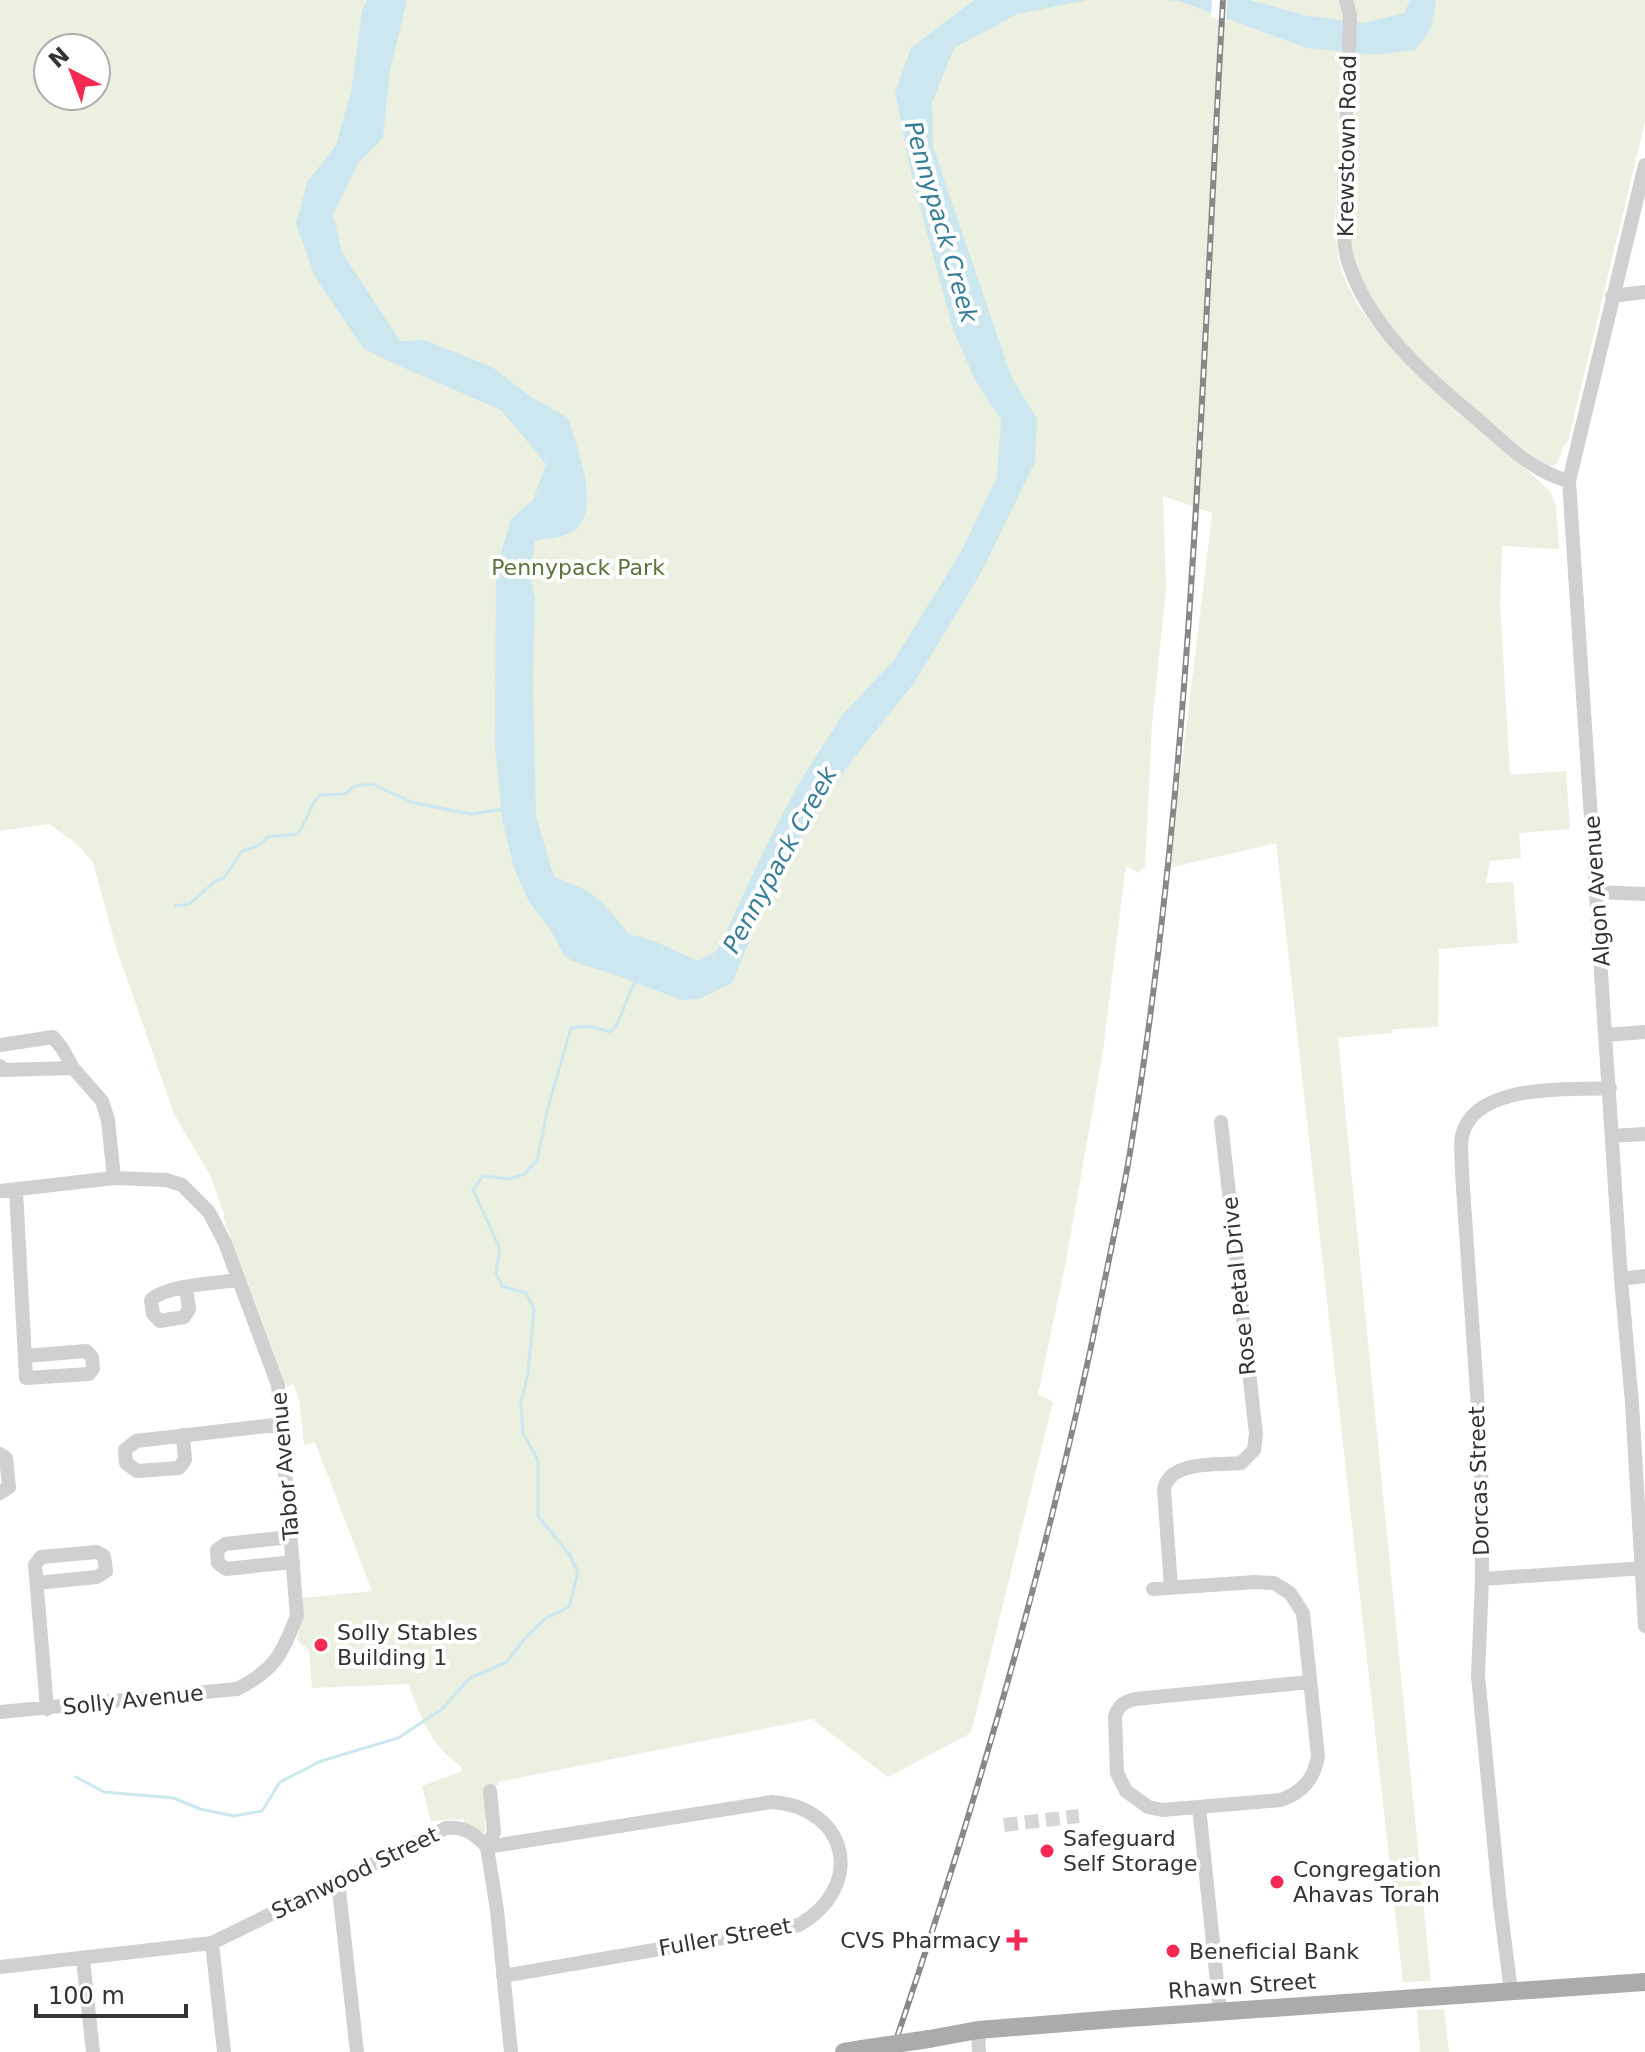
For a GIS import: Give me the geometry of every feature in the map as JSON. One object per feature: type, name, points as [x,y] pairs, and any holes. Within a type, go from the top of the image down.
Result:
[{"type":"main road","name":"Rhawn Street","points":[[853,2050],[978,2030],[1645,1982]]},
{"type":"street","name":"Krewstown Road","points":[[1346,0],[1350,15],[1345,250],[1349,265],[1375,318],[1418,366],[1461,406],[1550,476],[1569,481]]},
{"type":"street","name":"Algon Avenue","points":[[1645,165],[1569,481],[1621,1279],[1639,1403],[1645,1626]]},
{"type":"street","points":[[1612,296],[1645,292]]},
{"type":"street","points":[[1597,892],[1645,894]]},
{"type":"street","points":[[1606,1035],[1645,1032]]},
{"type":"street","points":[[0,1045],[53,1037],[73,1068],[102,1101],[108,1120],[114,1178]]},
{"type":"street","points":[[0,1066],[2,1070],[73,1068]]},
{"type":"street","name":"Dorcas Street","points":[[1511,1991],[1478,1676],[1482,1579],[1481,1452],[1462,1135],[1472,1117],[1496,1099],[1523,1093],[1610,1088]]},
{"type":"street","name":"Rose Petal Drive","points":[[1171,1588],[1166,1481],[1171,1473],[1182,1469],[1241,1463],[1254,1450],[1256,1434],[1221,1122]]},
{"type":"street","points":[[1612,1136],[1645,1134]]},
{"type":"street","name":"Tabor Avenue","points":[[0,1191],[114,1178],[166,1180],[182,1185],[209,1212],[225,1243],[278,1385],[283,1424],[297,1616],[283,1650],[262,1676]]},
{"type":"street","points":[[16,1190],[25,1356]]},
{"type":"street","points":[[1621,1279],[1645,1276]]},
{"type":"street","points":[[186,1288],[239,1280]]},
{"type":"street","points":[[183,1435],[283,1424]]},
{"type":"street","points":[[0,1454],[6,1458],[9,1487],[0,1493]]},
{"type":"street","points":[[290,1537],[225,1544],[217,1550],[218,1563],[226,1569],[293,1562]]},
{"type":"street","points":[[37,1583],[97,1577],[106,1571],[104,1556],[97,1552],[41,1557],[35,1565],[47,1709]]},
{"type":"street","points":[[1482,1579],[1643,1569]]},
{"type":"street","points":[[1153,1589],[1255,1582],[1274,1583],[1290,1593],[1303,1613],[1318,1756],[1309,1782],[1293,1796],[1281,1800],[1162,1810],[1136,1800],[1126,1791],[1117,1773],[1117,1709],[1124,1702],[1310,1682]]},
{"type":"street","name":"Solly Avenue","points":[[0,1712],[237,1689],[262,1676]]},
{"type":"street","points":[[490,1791],[494,1832],[487,1847],[511,2052]]},
{"type":"street","name":"Fuller Street","points":[[487,1847],[772,1802],[794,1803],[813,1812],[827,1824],[836,1839],[840,1874],[833,1894],[822,1909],[799,1925],[503,1976]]},
{"type":"street","points":[[1199,1807],[1220,2011]]},
{"type":"street","name":"Stanwood Street","points":[[0,1967],[212,1943],[446,1828],[464,1829],[487,1847]]},
{"type":"street","points":[[338,1881],[357,2052]]},
{"type":"street","points":[[212,1943],[224,2052]]},
{"type":"street","points":[[83,1959],[93,2052]]},
{"type":"street","points":[[978,2030],[979,2052]]},
{"type":"green space","name":"Pennypack Park","points":[[0,0],[1645,0],[1645,122],[1568,441],[1554,466],[1529,453],[1424,362],[1399,336],[1361,279],[1350,236],[1351,146],[1354,145],[1356,98],[1339,97],[1338,144],[1341,145],[1336,231],[1339,260],[1351,291],[1371,323],[1398,355],[1461,415],[1550,491],[1556,506],[1559,549],[1502,546],[1500,603],[1510,775],[1566,771],[1570,829],[1519,833],[1521,858],[1490,861],[1486,883],[1513,882],[1518,943],[1439,949],[1438,1027],[1393,1029],[1392,1033],[1338,1038],[1431,1981],[1403,1982],[1276,843],[1169,868],[1212,513],[1163,496],[1166,589],[1152,724],[1145,867],[1138,873],[1126,865],[1103,1051],[1066,1261],[1038,1394],[1053,1402],[971,1733],[888,1777],[812,1719],[498,1782],[499,1785],[486,1788],[485,1834],[464,1825],[464,1819],[431,1821],[422,1786],[462,1771],[461,1766],[434,1740],[408,1684],[312,1688],[309,1650],[297,1640],[302,1620],[302,1598],[372,1591],[315,1442],[304,1445],[299,1399],[293,1384],[287,1387],[210,1175],[174,1114],[116,947],[93,862],[76,843],[49,824],[0,831]]},
{"type":"green space","points":[[1444,2009],[1449,2052],[1420,2052],[1417,2010]]},
{"type":"water","name":"Pennypack Creek","points":[[367,0],[407,0],[390,70],[383,138],[358,163],[333,215],[342,252],[400,341],[424,340],[492,367],[531,397],[568,418],[585,478],[586,510],[581,522],[568,534],[535,541],[530,577],[535,599],[536,816],[554,877],[586,890],[604,904],[629,934],[654,941],[698,961],[717,951],[798,785],[843,714],[894,660],[961,552],[997,477],[1001,420],[974,378],[953,329],[913,182],[895,92],[911,48],[974,0],[1087,0],[1017,14],[954,48],[932,103],[933,147],[1011,376],[1037,419],[1035,462],[981,573],[914,683],[853,759],[808,824],[772,887],[732,983],[699,999],[681,1000],[572,961],[564,955],[550,929],[529,902],[514,868],[502,819],[495,744],[496,570],[511,519],[533,500],[546,464],[501,410],[363,348],[315,277],[296,224],[307,182],[336,145],[351,92],[362,11]]},
{"type":"water","points":[[1166,0],[1250,0],[1308,16],[1364,23],[1404,13],[1410,0],[1436,0],[1431,28],[1415,50],[1375,55],[1307,48],[1179,1]]},
{"type":"pier","points":[[1212,0],[1227,0],[1226,22],[1211,17]]},
{"type":"waterway","points":[[175,906],[189,904],[217,880],[223,879],[242,851],[258,846],[268,837],[297,834],[320,795],[345,794],[355,786],[372,784],[414,803],[471,814],[504,809]]},
{"type":"waterway","points":[[76,1777],[104,1792],[174,1798],[200,1809],[234,1816],[262,1811],[280,1782],[321,1761],[398,1738],[442,1709],[470,1678],[507,1662],[546,1618],[569,1607],[578,1572],[569,1554],[538,1516],[538,1460],[523,1433],[521,1402],[528,1374],[534,1309],[526,1293],[502,1286],[496,1273],[500,1249],[473,1190],[483,1176],[509,1179],[525,1174],[537,1160],[548,1107],[571,1028],[588,1026],[610,1032],[637,980]]},
{"type":"tunnel","points":[[1004,1825],[1079,1816]]},
{"type":"railway","points":[[892,2052],[982,1771],[1035,1582],[1082,1390],[1132,1140],[1153,998],[1182,714],[1201,428],[1223,0]]},
{"type":"place","name":"Solly Stables Building 1","points":[[321,1645]]},
{"type":"place","name":"Safeguard Self Storage","points":[[1047,1851]]},
{"type":"place","name":"Congregation Ahavas Torah","points":[[1277,1882]]},
{"type":"place","name":"CVS Pharmacy","points":[[1017,1940]]},
{"type":"place","name":"Beneficial Bank","points":[[1173,1951]]}]
